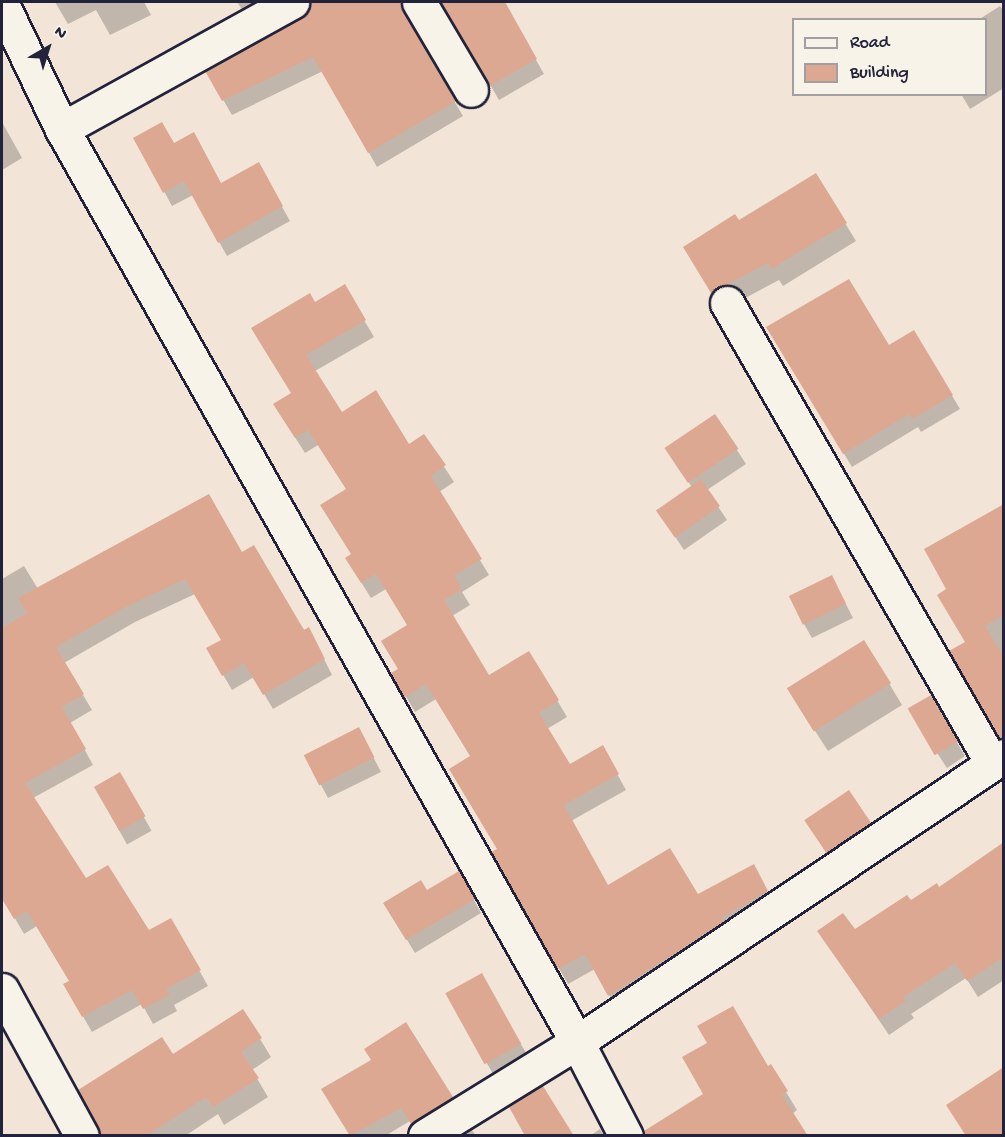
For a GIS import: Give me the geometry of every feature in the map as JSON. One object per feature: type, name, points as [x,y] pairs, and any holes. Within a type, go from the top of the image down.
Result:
[{"type":"street","points":[[62,129],[292,2]]},
{"type":"street","points":[[419,2],[471,90]]},
{"type":"street","points":[[2,4],[62,129],[577,1041],[626,1136]]},
{"type":"street","points":[[425,1136],[577,1041],[998,760],[727,303]]},
{"type":"street","points":[[2,990],[82,1136]]},
{"type":"building","points":[[311,2],[400,2],[456,101],[368,153],[313,57],[222,101],[205,71],[301,18]]},
{"type":"building","points":[[440,2],[505,2],[537,59],[489,86]]},
{"type":"building","points":[[162,122],[174,143],[194,132],[221,183],[259,162],[283,206],[218,243],[184,181],[163,193],[133,138]]},
{"type":"building","points":[[816,173],[847,223],[771,269],[768,263],[711,293],[683,247],[735,214],[739,220]]},
{"type":"building","points":[[849,279],[889,345],[914,330],[953,395],[912,419],[909,414],[843,454],[766,327]]},
{"type":"building","points":[[345,284],[366,320],[306,355],[342,412],[376,390],[409,444],[424,434],[446,465],[431,476],[482,559],[454,575],[462,589],[444,600],[489,675],[529,651],[559,700],[539,713],[570,764],[603,745],[619,774],[564,805],[608,885],[670,848],[698,894],[754,864],[768,891],[721,918],[723,922],[608,996],[585,954],[558,969],[491,852],[497,849],[449,769],[470,756],[426,684],[404,698],[391,673],[398,669],[381,641],[407,625],[376,574],[361,583],[345,558],[351,554],[320,505],[346,489],[308,430],[295,438],[273,404],[291,393],[251,328],[310,293],[315,302]]},
{"type":"building","points":[[715,414],[738,449],[688,483],[664,448]]},
{"type":"building","points":[[701,479],[720,506],[675,538],[656,511]]},
{"type":"building","points":[[209,494],[242,552],[254,545],[304,630],[309,627],[325,659],[263,695],[244,663],[222,676],[206,648],[221,640],[185,579],[126,607],[56,647],[84,694],[62,707],[86,749],[25,783],[86,878],[108,865],[149,930],[171,918],[201,970],[166,989],[170,995],[143,1009],[132,990],[82,1017],[63,984],[69,981],[27,911],[14,919],[2,899],[2,628],[27,613],[18,598]]},
{"type":"building","points":[[1004,504],[1004,615],[985,626],[1004,657],[1004,737],[999,738],[949,651],[965,642],[937,595],[946,589],[924,549]]},
{"type":"building","points":[[832,575],[846,604],[803,625],[789,596]]},
{"type":"building","points":[[864,640],[891,683],[814,731],[787,688]]},
{"type":"building","points":[[931,695],[958,742],[935,755],[908,708]]},
{"type":"building","points":[[359,727],[374,757],[319,785],[304,755]]},
{"type":"building","points":[[120,772],[146,816],[120,831],[94,787]]},
{"type":"building","points":[[849,790],[871,823],[827,853],[804,820]]},
{"type":"building","points":[[1004,842],[1004,957],[967,981],[955,963],[903,997],[906,1001],[879,1019],[817,931],[843,913],[855,929],[907,895],[911,900],[937,883],[939,887]]},
{"type":"building","points":[[459,871],[475,899],[406,940],[383,903],[421,880],[427,890]]},
{"type":"building","points":[[482,973],[521,1044],[485,1064],[445,993]]},
{"type":"building","points":[[733,1006],[768,1066],[771,1064],[788,1091],[782,1095],[808,1136],[645,1136],[644,1131],[703,1094],[682,1057],[707,1043],[697,1026]]},
{"type":"building","points":[[243,1009],[262,1038],[241,1052],[259,1078],[213,1107],[206,1097],[146,1136],[101,1136],[78,1090],[162,1037],[173,1054]]},
{"type":"building","points":[[406,1022],[453,1097],[411,1124],[401,1108],[350,1136],[321,1089],[371,1060],[364,1049]]},
{"type":"building","points":[[1004,1067],[1004,1136],[966,1136],[946,1105]]},
{"type":"building","points":[[543,1086],[574,1136],[525,1136],[509,1107]]}]
